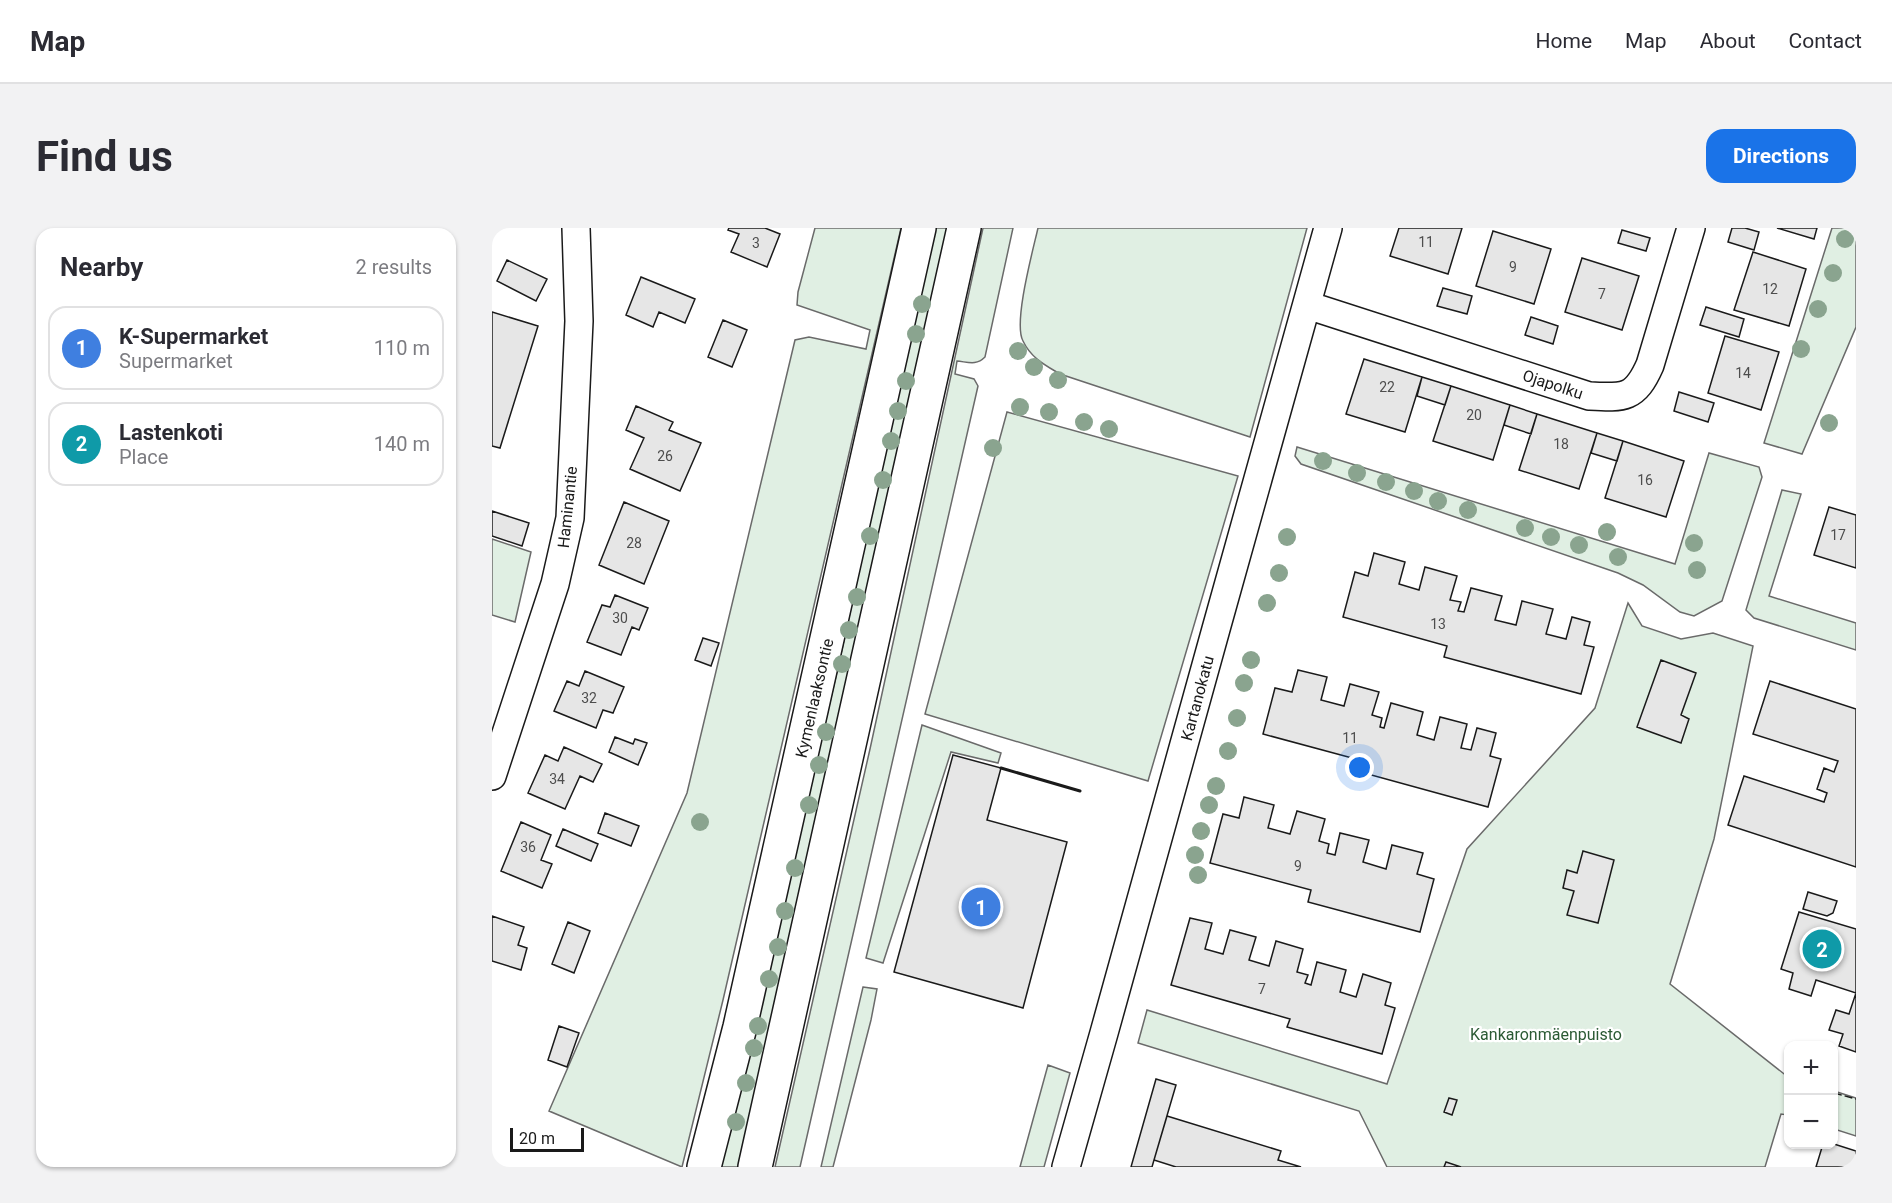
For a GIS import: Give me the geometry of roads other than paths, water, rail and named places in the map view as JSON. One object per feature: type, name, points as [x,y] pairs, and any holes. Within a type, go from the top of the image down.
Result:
[{"type":"main road","name":"Kymenlaaksontie","points":[[704,1167],[740,1027],[920,228]]},
{"type":"main road","points":[[755,1167],[964,228]]},
{"type":"street","name":"Haminantie","points":[[492,776],[555,584],[570,518],[579,321],[576,228]]},
{"type":"street","name":"Kartanokatu","points":[[1066,1167],[1328,228]]},
{"type":"street","name":"Ojapolku","points":[[1307,304],[1589,396],[1611,398],[1629,395],[1642,381],[1650,365],[1691,228]]},
{"type":"place","name":"K-Supermarket","points":[[981,907]]},
{"type":"place","name":"Lastenkoti","points":[[1822,949]]},
{"type":"park label","name":"Kankaronmäenpuisto","points":[[1546,1034]]}]
